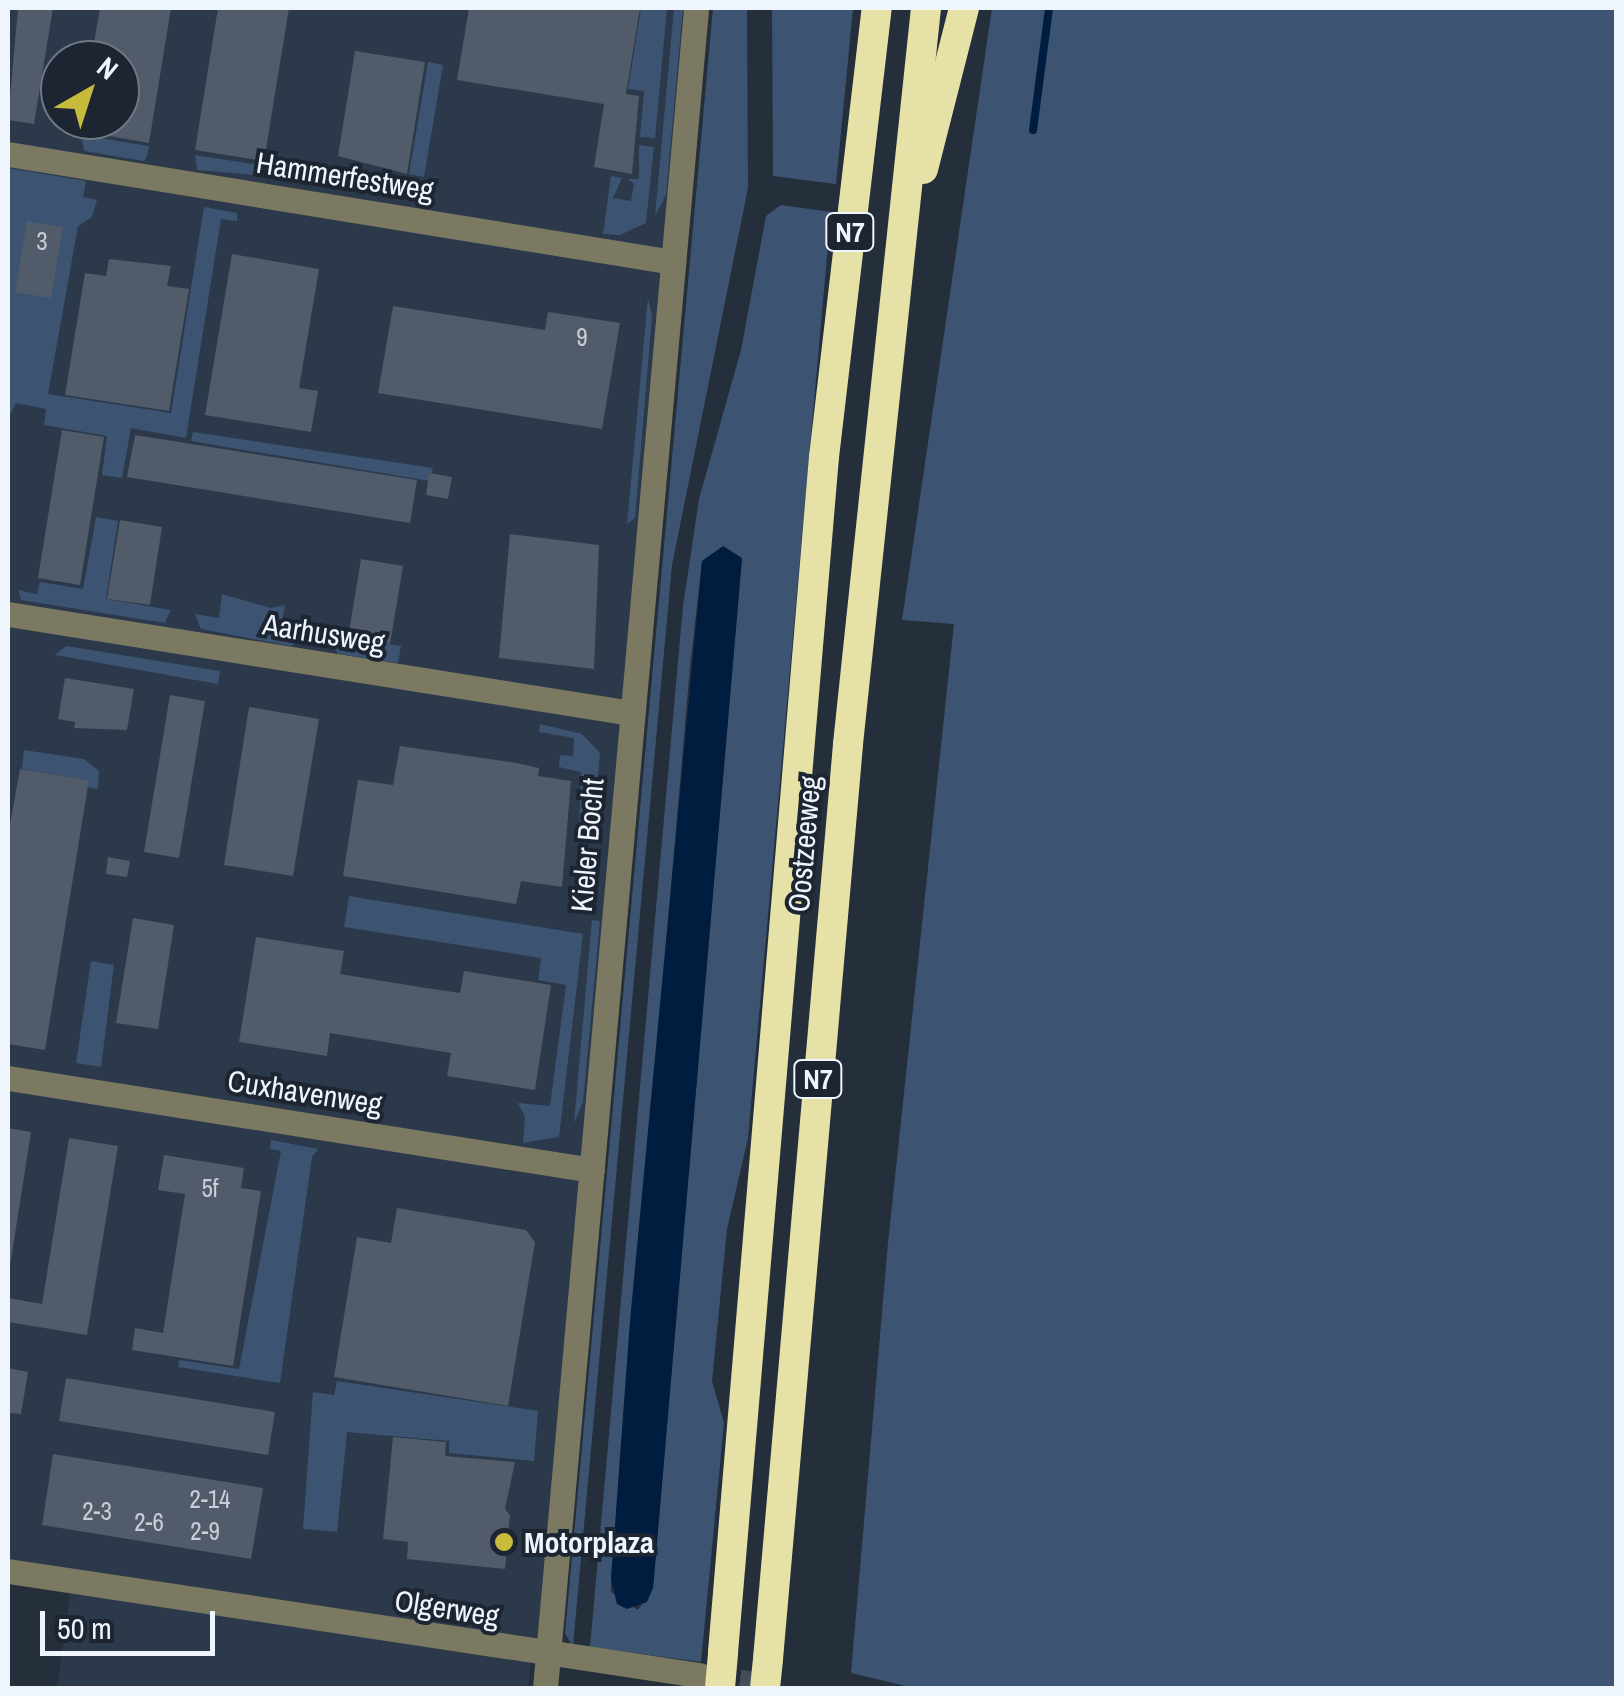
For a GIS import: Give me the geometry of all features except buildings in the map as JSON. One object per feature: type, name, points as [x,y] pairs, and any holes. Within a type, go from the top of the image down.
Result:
[{"type":"highway","name":"Oostzeeweg","points":[[709,1682],[724,1652],[824,457],[877,8]]},
{"type":"highway","name":"Oostzeeweg","points":[[766,1674],[896,269],[926,8]]},
{"type":"highway","name":"N7","points":[[896,269],[964,8]]},
{"type":"street","name":"Kieler Bocht","points":[[545,1688],[696,8]]},
{"type":"street","name":"Hammerfestweg","points":[[8,154],[673,262]]},
{"type":"street","name":"Aarhusweg","points":[[8,614],[632,713]]},
{"type":"street","name":"Cuxhavenweg","points":[[8,1078],[592,1170]]},
{"type":"street","name":"Olgerweg","points":[[8,1571],[709,1682]]},
{"type":"shaded area","points":[[8,8],[707,8],[560,1604],[532,1647],[528,1688],[57,1688],[72,1581],[8,1569]]},
{"type":"shaded area","points":[[641,8],[667,8],[655,138],[640,137],[644,91],[628,89]]},
{"type":"shaded area","points":[[674,8],[683,8],[666,195],[655,216]]},
{"type":"shaded area","points":[[713,8],[747,8],[748,188],[672,565],[573,1646],[565,1634]]},
{"type":"shaded area","points":[[772,8],[853,8],[836,184],[773,176]]},
{"type":"shaded area","points":[[992,8],[1616,8],[1616,1688],[914,1688],[851,1673],[888,1243],[954,624],[902,620]]},
{"type":"shaded area","points":[[428,62],[443,65],[424,177],[409,174]]},
{"type":"shaded area","points":[[82,140],[149,146],[144,161],[84,151]]},
{"type":"shaded area","points":[[639,145],[654,147],[646,223],[620,235],[603,234],[611,176],[622,178],[613,198],[631,201],[634,184],[628,179],[639,179]]},
{"type":"shaded area","points":[[195,155],[265,166],[264,176],[197,170]]},
{"type":"shaded area","points":[[8,168],[86,181],[83,197],[97,200],[92,217],[78,226],[48,394],[171,413],[204,207],[237,213],[237,221],[221,219],[186,438],[131,428],[122,478],[102,475],[107,436],[44,425],[46,409],[16,403],[8,419]]},
{"type":"shaded area","points":[[781,205],[831,212],[748,1138],[727,1229],[712,1381],[724,1423],[701,1662],[590,1647],[683,606],[699,499],[741,350],[766,216]],"holes":[[[742,558],[653,1588],[638,1610],[611,1592],[611,1579],[702,562]]]},
{"type":"shaded area","points":[[648,298],[652,316],[635,518],[627,524]]},
{"type":"shaded area","points":[[193,432],[433,468],[430,481],[191,441]]},
{"type":"shaded area","points":[[96,517],[118,521],[106,599],[171,610],[165,623],[21,600],[18,590],[37,594],[40,582],[83,589]]},
{"type":"shaded area","points":[[723,546],[742,558],[653,1588],[647,1602],[627,1609],[617,1604],[611,1579],[630,1321],[702,561]]},
{"type":"shaded area","points":[[222,594],[271,608],[285,605],[281,627],[305,634],[291,646],[201,629],[195,614],[219,618]]},
{"type":"shaded area","points":[[328,635],[401,646],[398,663],[338,654]]},
{"type":"shaded area","points":[[66,646],[220,671],[218,684],[55,655]]},
{"type":"shaded area","points":[[540,724],[582,734],[600,753],[593,830],[579,829],[581,772],[559,767],[560,755],[573,756],[574,738],[539,732]]},
{"type":"shaded area","points":[[24,750],[84,759],[99,771],[98,789],[88,787],[88,780],[22,769]]},
{"type":"shaded area","points":[[349,896],[583,934],[559,1137],[523,1143],[525,1117],[518,1103],[550,1106],[566,985],[538,980],[541,958],[344,927]]},
{"type":"shaded area","points":[[592,920],[600,921],[583,1102],[574,1123]]},
{"type":"shaded area","points":[[91,961],[114,965],[101,1067],[76,1063]]},
{"type":"shaded area","points":[[271,1140],[318,1149],[312,1157],[280,1383],[178,1367],[179,1360],[239,1369],[281,1151],[270,1149]]},
{"type":"shaded area","points":[[337,1381],[538,1411],[534,1461],[449,1453],[449,1441],[347,1432],[337,1532],[303,1529],[313,1392],[334,1395]]},
{"type":"waterway","points":[[1033,130],[1049,8]]},
{"type":"tunnel","points":[[703,1676],[778,1688]]},
{"type":"place","name":"Motorplaza","points":[[504,1542]]}]
